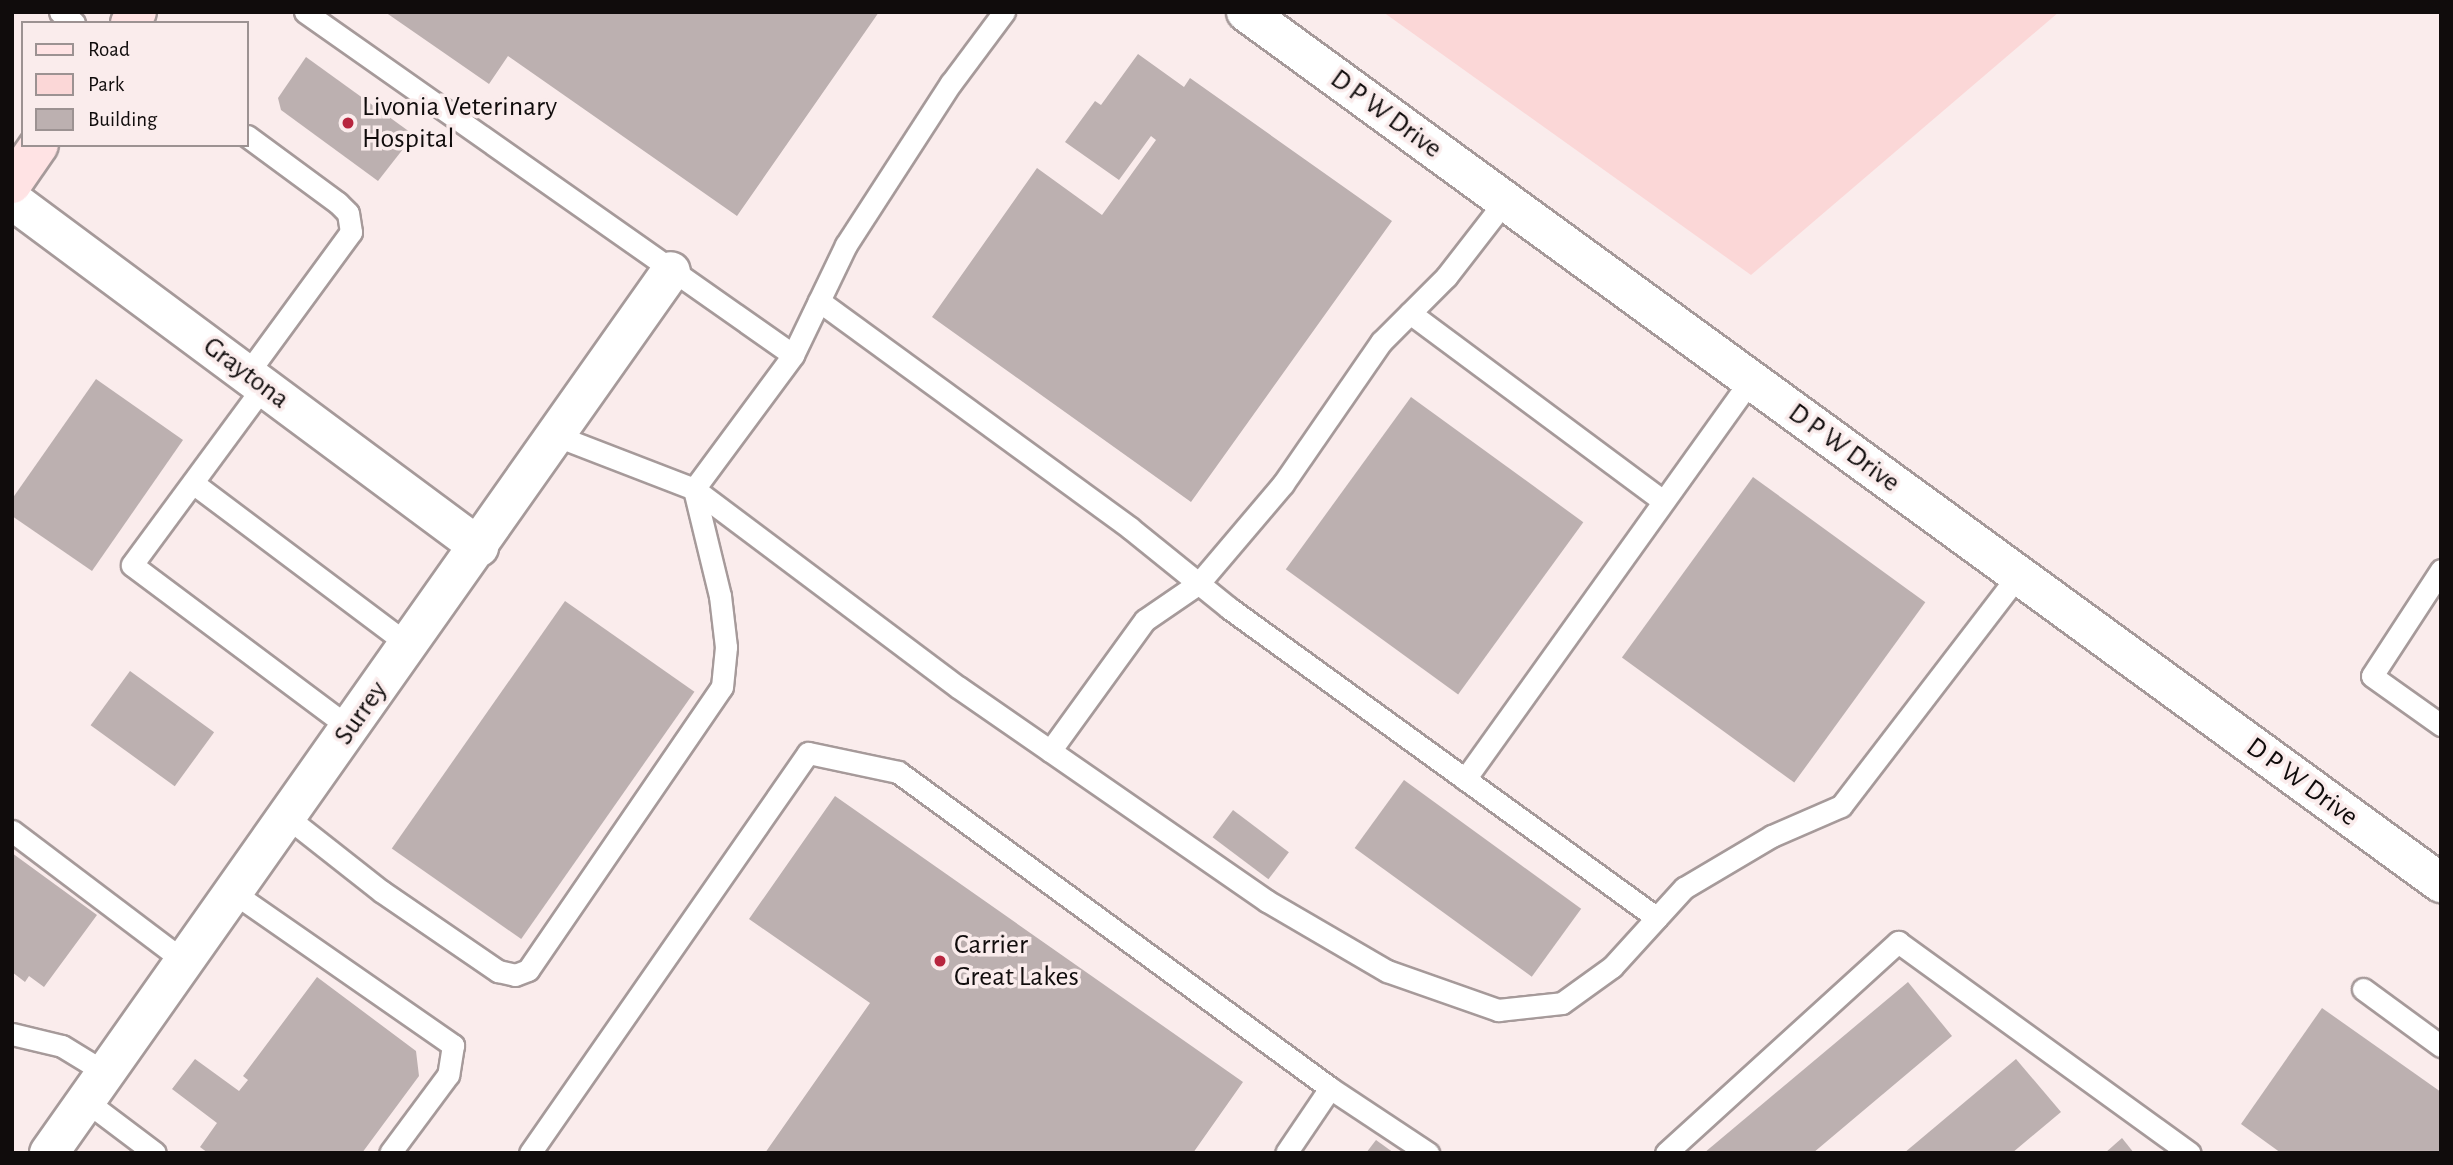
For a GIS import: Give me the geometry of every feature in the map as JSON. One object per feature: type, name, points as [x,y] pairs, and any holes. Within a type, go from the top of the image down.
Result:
[{"type":"main road","points":[[12,184],[38,147]]},
{"type":"street","name":"D P W Drive","points":[[1246,12],[2441,883]]},
{"type":"street","name":"Graytona","points":[[12,200],[479,547]]},
{"type":"street","name":"Surrey","points":[[49,1153],[479,547],[671,271]]},
{"type":"lane","points":[[305,12],[793,355]]},
{"type":"lane","points":[[694,489],[793,355],[846,245],[951,83],[1004,12]]},
{"type":"lane","points":[[248,137],[338,203],[348,213],[351,232],[255,380],[193,483],[132,565],[350,728]]},
{"type":"lane","points":[[1051,751],[1145,620],[1199,583],[1283,484],[1381,342],[1446,277],[1505,201]]},
{"type":"lane","points":[[819,301],[1657,918]]},
{"type":"lane","points":[[1410,313],[1663,501]]},
{"type":"lane","points":[[1465,779],[1751,380]]},
{"type":"lane","points":[[557,436],[694,489],[958,687],[1267,901],[1387,971],[1498,1010],[1562,1003],[1612,967],[1684,888],[1772,836],[1841,806],[2018,575]]},
{"type":"lane","points":[[193,483],[409,645]]},
{"type":"lane","points":[[287,817],[381,891],[498,971],[515,975],[528,970],[722,687],[726,647],[720,596],[694,489]]},
{"type":"lane","points":[[2441,570],[2372,676],[2441,725]]},
{"type":"lane","points":[[530,1153],[808,752],[898,772],[1330,1088],[1428,1153]]},
{"type":"lane","points":[[12,831],[185,962]]},
{"type":"lane","points":[[234,893],[453,1045],[448,1075],[390,1153]]},
{"type":"lane","points":[[1666,1153],[1898,942],[2190,1153]]},
{"type":"lane","points":[[2363,989],[2441,1046]]},
{"type":"lane","points":[[12,1034],[62,1046],[155,1153]]},
{"type":"lane","points":[[1286,1153],[1330,1088]]},
{"type":"green space","points":[[1383,12],[2059,12],[1751,275]]},
{"type":"building","points":[[385,12],[879,12],[737,216],[508,56],[489,84]]},
{"type":"building","points":[[1138,54],[1184,87],[1190,78],[1392,221],[1191,502],[932,317],[1037,168],[1102,215],[1156,140],[1151,136],[1119,180],[1065,142],[1095,101],[1101,105]]},
{"type":"building","name":"Livonia Veterinary Hospital","points":[[306,57],[414,135],[378,181],[281,110],[278,98]]},
{"type":"building","points":[[96,379],[183,440],[92,571],[12,516],[12,499]]},
{"type":"building","points":[[1411,397],[1583,522],[1458,695],[1286,569]]},
{"type":"building","points":[[1753,477],[1925,602],[1794,783],[1622,657]]},
{"type":"building","points":[[565,601],[694,692],[521,939],[392,848]]},
{"type":"building","points":[[130,671],[214,732],[175,786],[91,725]]},
{"type":"building","points":[[1404,780],[1581,909],[1532,977],[1355,848]]},
{"type":"building","name":"Carrier Great Lakes","points":[[835,796],[1243,1082],[1193,1153],[765,1153],[870,1003],[749,919]]},
{"type":"building","points":[[1233,810],[1289,852],[1268,879],[1213,837]]},
{"type":"building","points":[[12,853],[97,915],[44,987],[29,976],[25,982],[12,972]]},
{"type":"building","points":[[317,977],[416,1051],[419,1076],[362,1153],[208,1153],[200,1147],[217,1123],[172,1089],[195,1059],[239,1091],[248,1080],[243,1076]]},
{"type":"building","points":[[1908,982],[1952,1036],[1813,1153],[1704,1153]]},
{"type":"building","points":[[2322,1008],[2441,1092],[2441,1153],[2281,1153],[2241,1124]]},
{"type":"building","points":[[2016,1059],[2061,1112],[2012,1153],[1904,1153]]},
{"type":"building","points":[[2122,1138],[2134,1153],[2105,1153]]},
{"type":"building","points":[[1376,1140],[1394,1153],[1366,1153]]},
{"type":"place","name":"Livonia Veterinary Hospital","points":[[348,123]]},
{"type":"place","name":"Carrier Great Lakes","points":[[940,961]]}]
